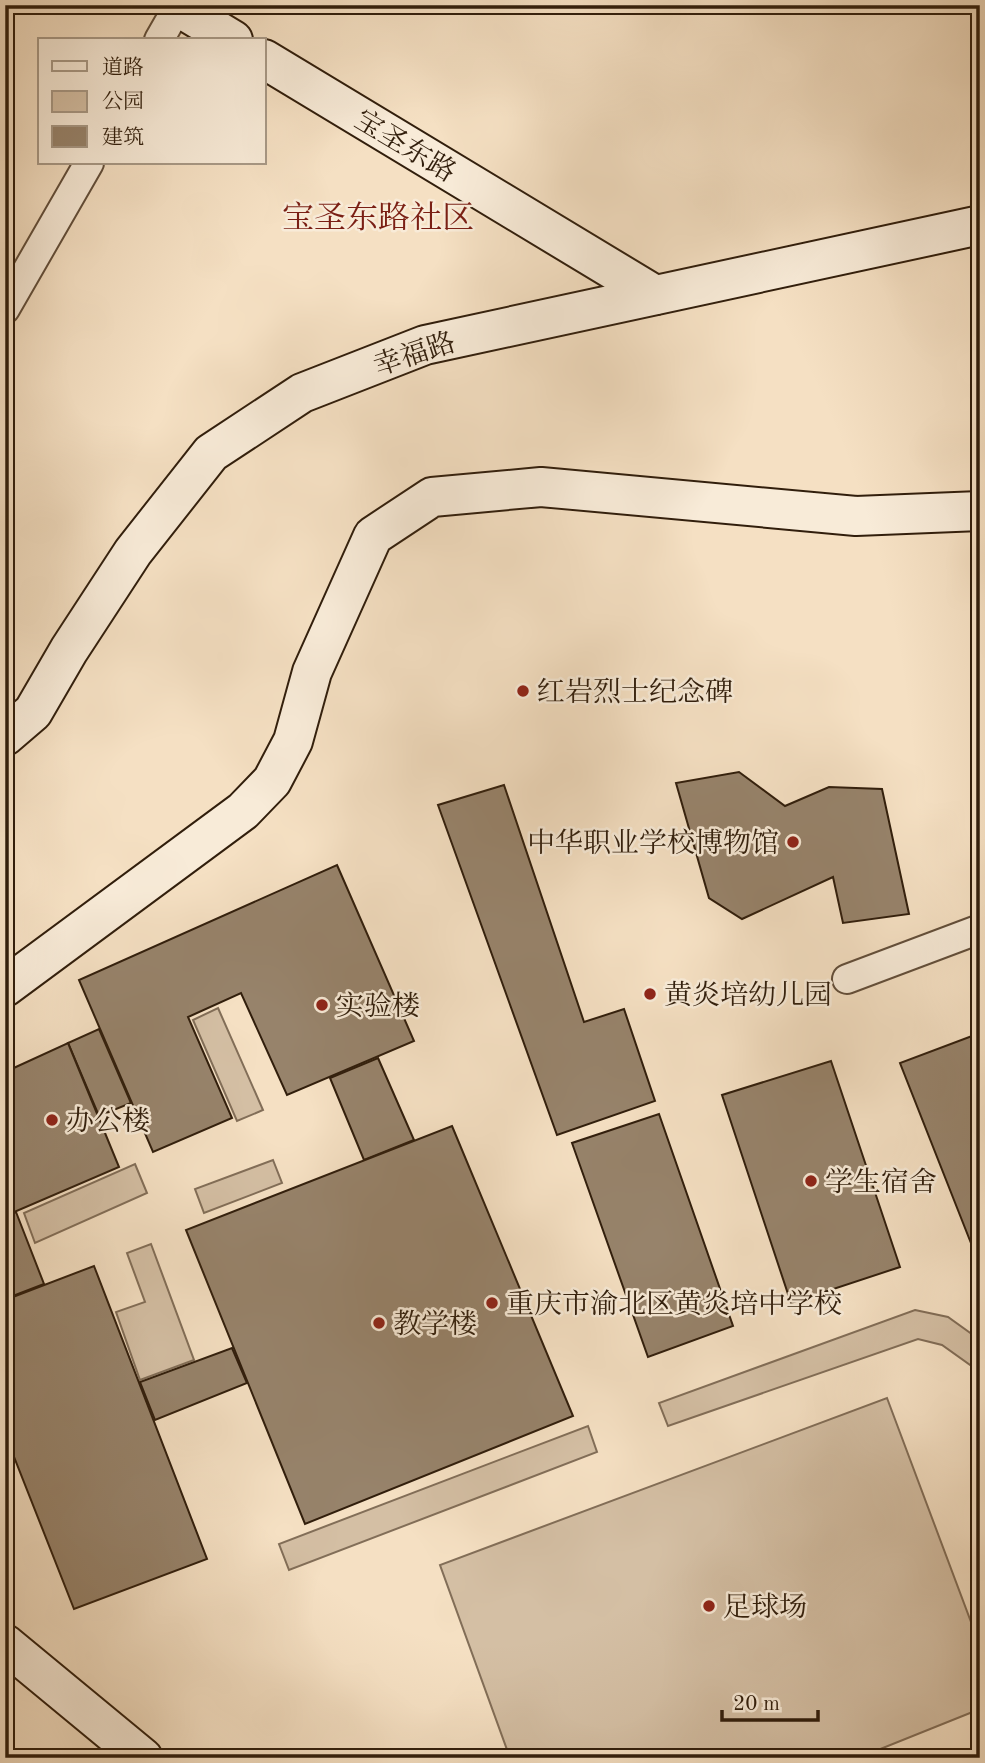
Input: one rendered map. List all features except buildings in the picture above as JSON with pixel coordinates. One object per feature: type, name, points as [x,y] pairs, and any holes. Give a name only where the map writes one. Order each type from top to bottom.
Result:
[{"type":"street","points":[[160,38],[178,6],[230,38]]},
{"type":"street","name":"宝圣东路","points":[[266,60],[655,295]]},
{"type":"street","points":[[5,309],[88,164]]},
{"type":"street","name":"幸福路","points":[[5,736],[33,712],[132,552],[211,453],[302,393],[425,345],[980,225]]},
{"type":"street","points":[[5,987],[243,811],[272,781],[293,741],[312,672],[373,536],[432,497],[541,487],[856,516],[980,511]]},
{"type":"street","points":[[847,979],[980,929]]},
{"type":"street","points":[[5,1644],[143,1758]]},
{"type":"green space","points":[[218,1008],[263,1110],[237,1121],[193,1020]]},
{"type":"green space","points":[[273,1160],[282,1183],[204,1213],[195,1189]]},
{"type":"green space","points":[[135,1164],[147,1193],[35,1243],[24,1213]]},
{"type":"green space","points":[[151,1244],[194,1360],[140,1380],[116,1312],[145,1302],[127,1253]]},
{"type":"green space","points":[[915,1310],[948,1317],[980,1340],[980,1372],[942,1345],[918,1339],[668,1426],[659,1403]]},
{"type":"green space","name":"足球场","points":[[887,1398],[980,1646],[980,1709],[858,1758],[510,1758],[440,1565]]},
{"type":"green space","points":[[588,1426],[597,1452],[289,1570],[279,1544]]},
{"type":"place","name":"红岩烈士纪念碑","points":[[523,691]]},
{"type":"place","name":"中华职业学校博物馆","points":[[793,842]]},
{"type":"place","name":"黄炎培幼儿园","points":[[650,994]]},
{"type":"place","name":"实验楼","points":[[322,1005]]},
{"type":"place","name":"办公楼","points":[[52,1120]]},
{"type":"place","name":"学生宿舍","points":[[811,1181]]},
{"type":"place","name":"重庆市渝北区黄炎培中学校","points":[[492,1303]]},
{"type":"place","name":"教学楼","points":[[379,1323]]},
{"type":"place","name":"足球场","points":[[709,1606]]},
{"type":"district","name":"宝圣东路社区","points":[[378,217]]}]
